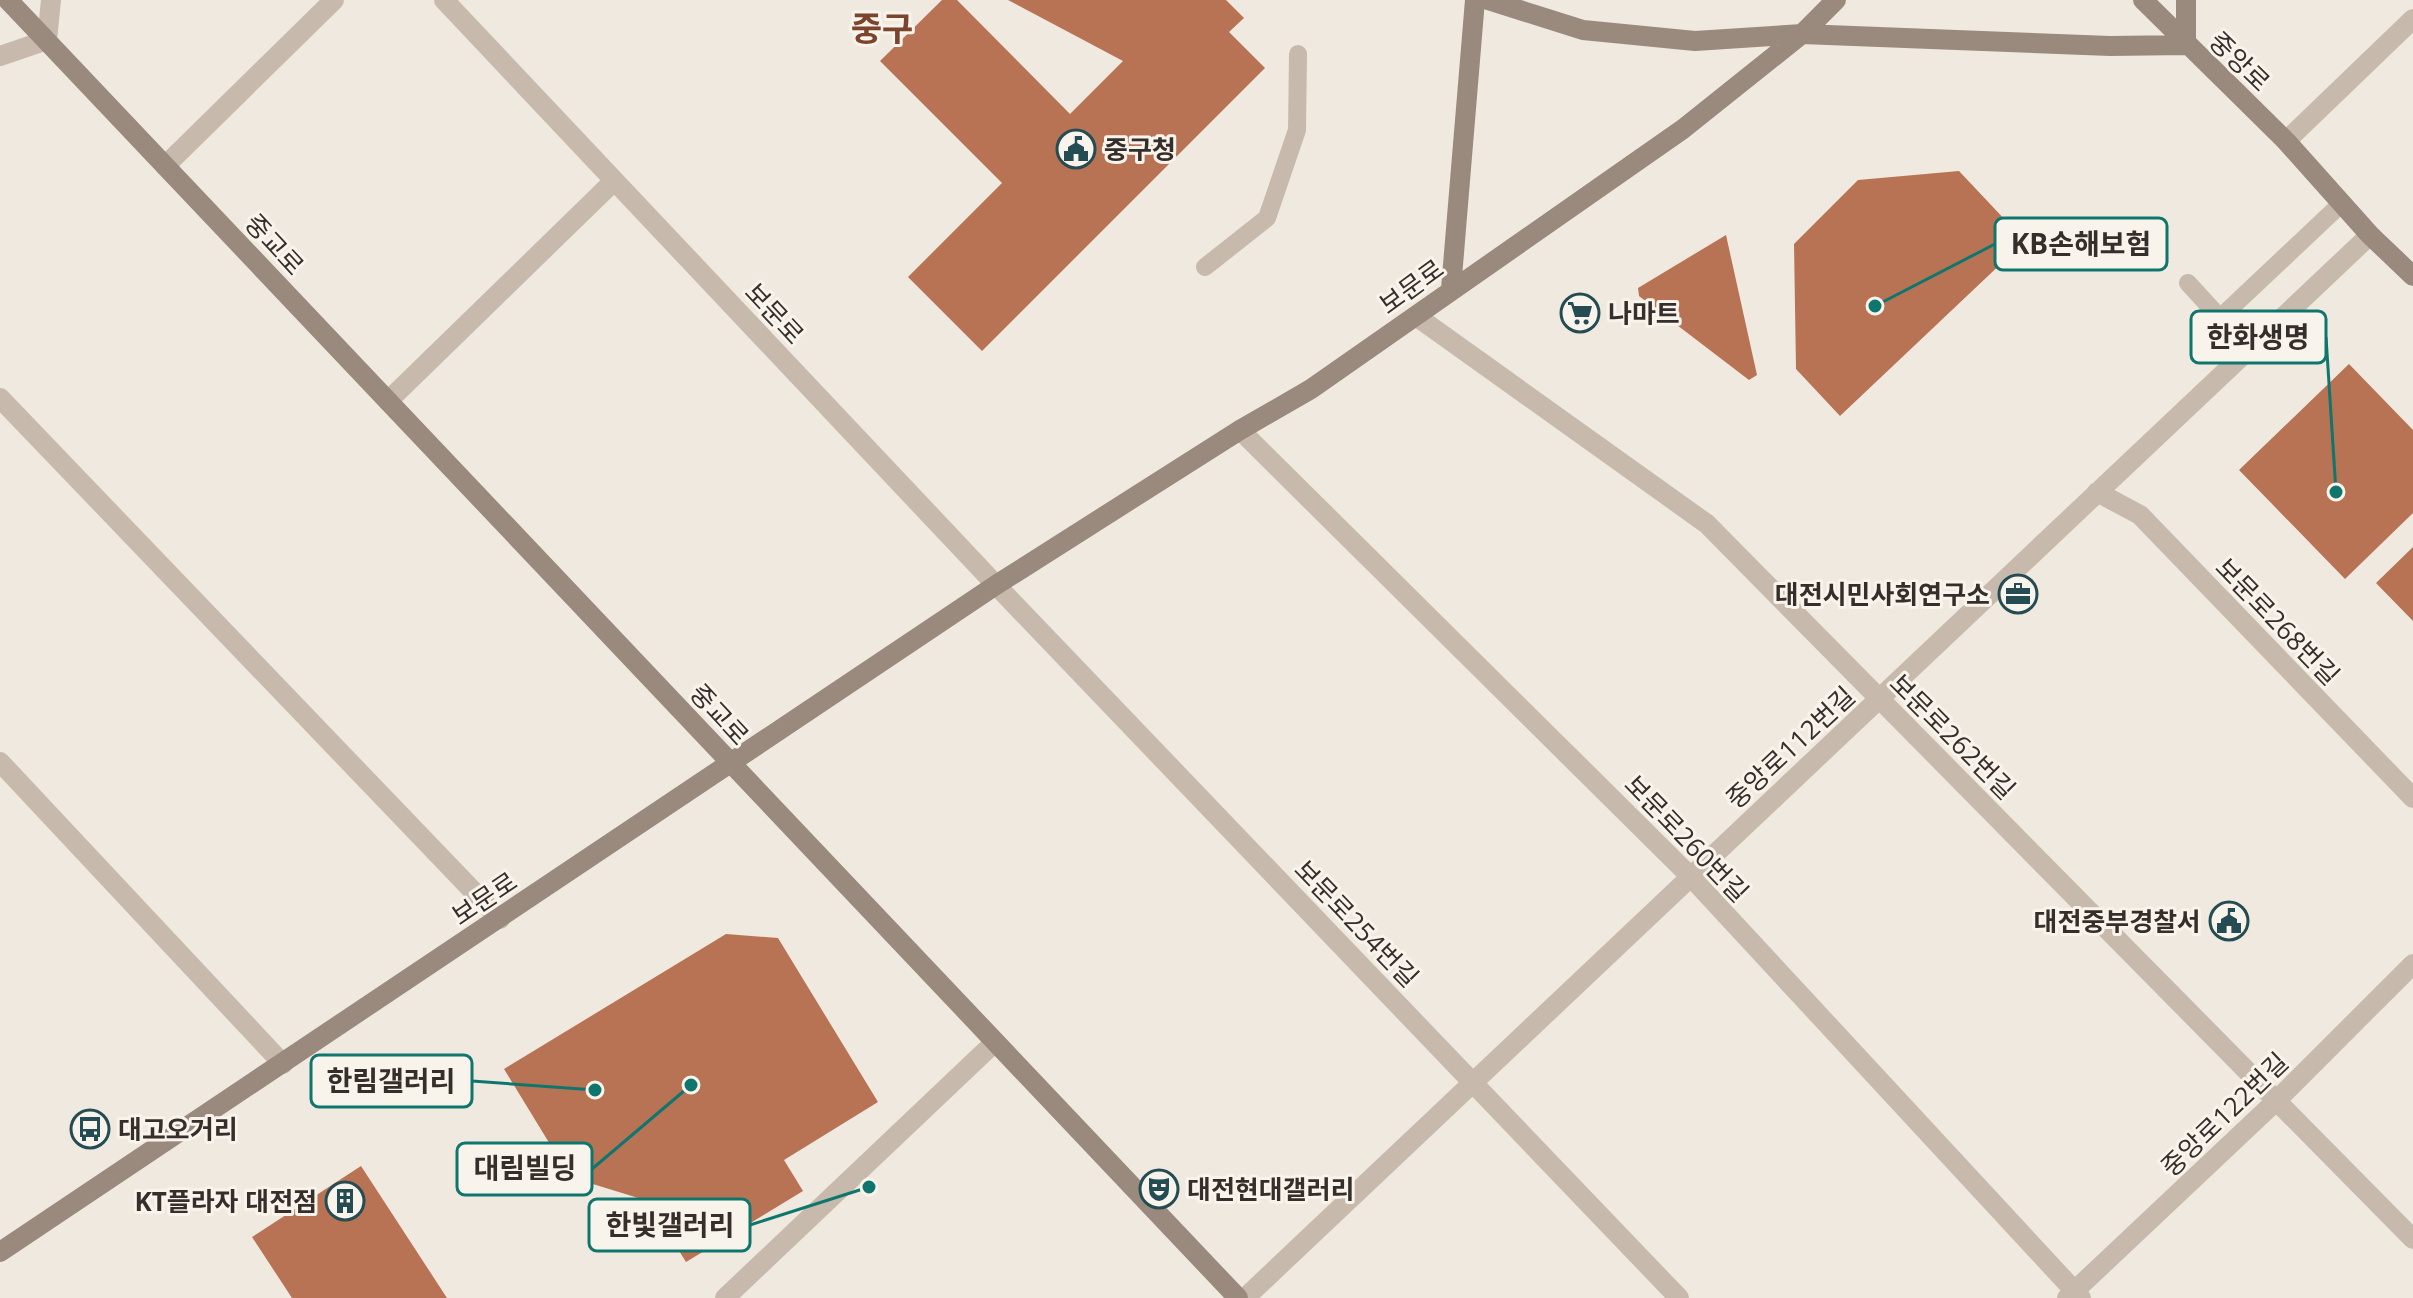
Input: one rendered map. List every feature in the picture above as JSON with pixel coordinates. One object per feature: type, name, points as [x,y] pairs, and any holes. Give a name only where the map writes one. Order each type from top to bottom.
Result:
[{"type":"main road","name":"중교로","points":[[8,0],[1238,1298]]},
{"type":"main road","points":[[1451,289],[1475,0]]},
{"type":"main road","name":"중앙로","points":[[1488,0],[1583,30],[1695,41],[1802,34],[2110,46],[2186,45],[2286,141],[2370,235],[2413,276]]},
{"type":"main road","name":"보문로","points":[[0,1252],[996,585],[1240,430],[1311,389],[1683,129],[1802,34],[1836,0]]},
{"type":"main road","points":[[2143,0],[2186,45]]},
{"type":"main road","points":[[2186,0],[2186,45]]},
{"type":"street","points":[[0,56],[47,40],[51,0]]},
{"type":"street","points":[[165,166],[334,0]]},
{"type":"street","name":"보문로","points":[[444,0],[996,585]]},
{"type":"street","points":[[2286,141],[2413,19]]},
{"type":"street","points":[[388,401],[614,181]]},
{"type":"street","name":"중앙로112번길","points":[[1245,1298],[2370,235]]},
{"type":"street","name":"보문로262번길","points":[[1416,316],[1707,524],[2413,1239]]},
{"type":"street","points":[[0,398],[500,919]]},
{"type":"street","name":"보문로260번길","points":[[1240,430],[1691,877],[2074,1296]]},
{"type":"street","name":"보문로268번길","points":[[2097,492],[2140,515],[2413,798]]},
{"type":"street","name":"보문로254번길","points":[[996,585],[1679,1298]]},
{"type":"street","points":[[0,762],[283,1064]]},
{"type":"street","name":"중앙로122번길","points":[[2074,1296],[2413,964]]},
{"type":"street","points":[[725,1298],[995,1042]]},
{"type":"lane","points":[[1205,267],[1267,218],[1297,130],[1298,54]]},
{"type":"lane","points":[[2188,283],[2220,318],[2342,203]]},
{"type":"building","name":"중구청","points":[[942,0],[957,0],[1070,114],[1123,61],[1008,0],[1226,0],[1244,18],[1229,32],[1265,68],[982,351],[908,277],[1002,183],[880,61]]},
{"type":"building","points":[[1959,171],[2025,241],[1840,416],[1796,369],[1794,244],[1858,180]]},
{"type":"building","points":[[1726,235],[1757,375],[1749,380],[1639,296],[1638,288]]},
{"type":"building","points":[[2349,364],[2413,430],[2413,513],[2345,579],[2239,470]]},
{"type":"building","points":[[2413,547],[2413,621],[2376,583]]},
{"type":"building","points":[[726,934],[778,938],[878,1102],[784,1160],[803,1191],[686,1262],[648,1201],[570,1177],[504,1069]]},
{"type":"building","name":"KT플라자 대전점","points":[[361,1166],[447,1298],[292,1298],[252,1237]]},
{"type":"place","name":"중구청","points":[[1076,149]]},
{"type":"place","name":"KB손해보험","points":[[1875,306]]},
{"type":"place","name":"나마트","points":[[1580,313]]},
{"type":"place","name":"한화생명","points":[[2336,492]]},
{"type":"place","name":"대전시민사회연구소","points":[[2018,594]]},
{"type":"place","name":"대전중부경찰서","points":[[2229,921]]},
{"type":"place","name":"대림빌딩","points":[[691,1085]]},
{"type":"place","name":"한림갤러리","points":[[595,1090]]},
{"type":"place","name":"대고오거리","points":[[90,1129]]},
{"type":"place","name":"한빛갤러리","points":[[869,1187]]},
{"type":"place","name":"대전현대갤러리","points":[[1159,1189]]},
{"type":"place","name":"KT플라자 대전점","points":[[345,1201]]},
{"type":"district","name":"중구","points":[[882,28]]}]
